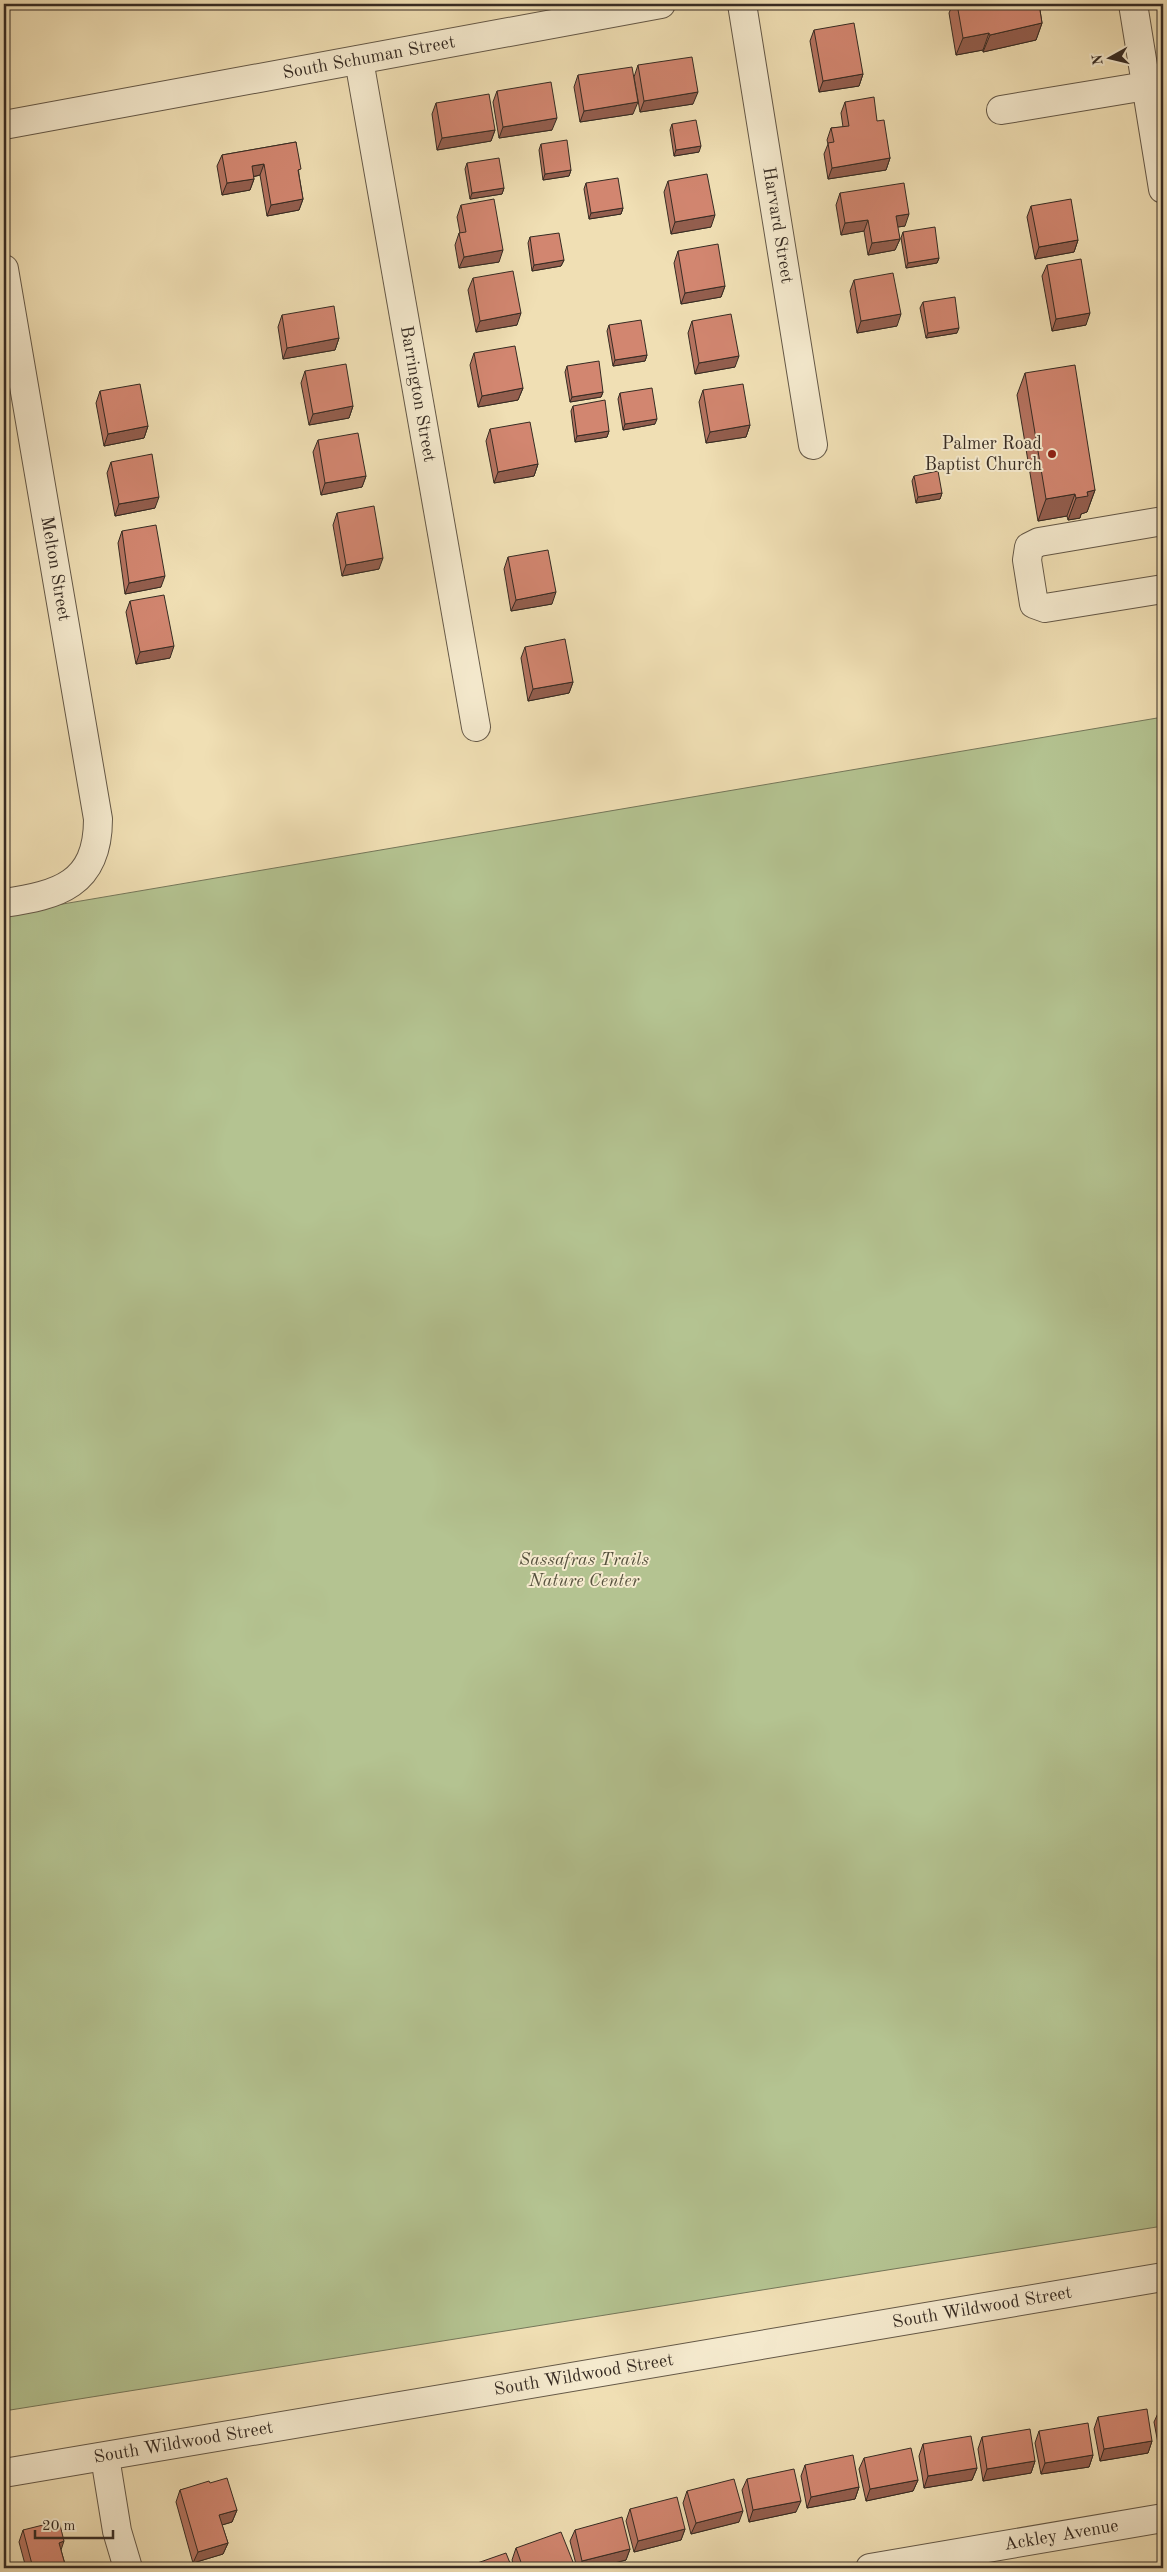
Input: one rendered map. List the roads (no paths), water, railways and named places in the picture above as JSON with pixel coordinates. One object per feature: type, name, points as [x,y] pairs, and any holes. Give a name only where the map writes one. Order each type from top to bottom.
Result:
[{"type":"street","name":"South Schuman Street","points":[[4,125],[661,4]]},
{"type":"street","name":"Harvard Street","points":[[742,4],[813,445]]},
{"type":"street","points":[[1132,4],[1163,189]]},
{"type":"street","name":"Barrington Street","points":[[360,60],[476,727]]},
{"type":"street","points":[[1001,110],[1146,86]]},
{"type":"street","name":"Melton Street","points":[[4,268],[98,820],[95,850],[87,866],[75,880],[63,889],[44,897],[4,903]]},
{"type":"street","points":[[1163,521],[1039,542],[1030,547],[1027,560],[1034,604],[1045,608],[1163,589]]},
{"type":"street","name":"South Wildwood Street","points":[[4,2473],[1163,2277]]},
{"type":"street","points":[[105,2457],[117,2531],[128,2568]]},
{"type":"street","name":"Ackley Avenue","points":[[870,2568],[1163,2518]]},
{"type":"place","name":"Palmer Road Baptist Church","points":[[1052,454]]},
{"type":"park label","name":"Sassafras Trails Nature Center","points":[[584,1570]]}]
